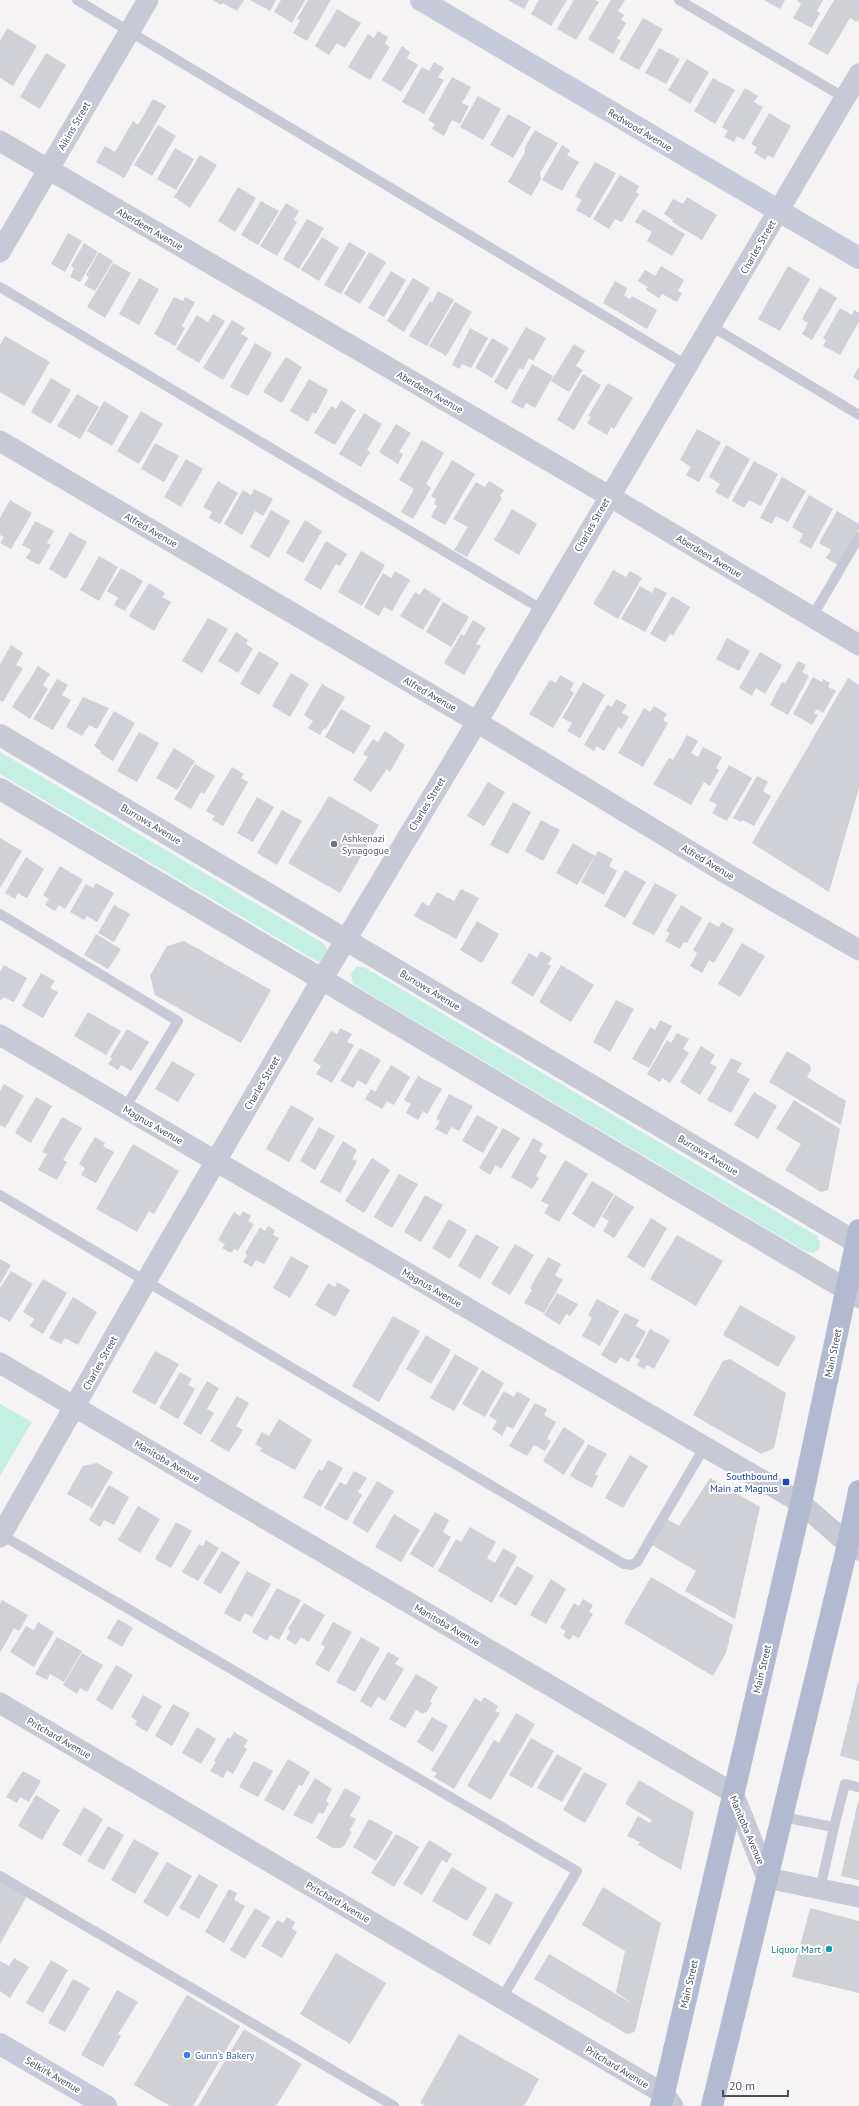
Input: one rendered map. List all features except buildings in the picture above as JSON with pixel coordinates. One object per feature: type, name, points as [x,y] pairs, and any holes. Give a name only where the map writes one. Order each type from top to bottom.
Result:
[{"type":"main road","name":"Redwood Avenue","points":[[421,0],[778,212],[859,258]]},
{"type":"main road","name":"Main Street","points":[[666,2102],[733,1793],[801,1503],[853,1293],[858,1239]]},
{"type":"main road","points":[[712,2106],[782,1817],[854,1547],[859,1491]]},
{"type":"main road","name":"Selkirk Avenue","points":[[0,2044],[106,2106]]},
{"type":"street","name":"Aikins Street","points":[[0,252],[148,0]]},
{"type":"street","name":"Charles Street","points":[[0,1535],[321,981],[477,722],[859,74]]},
{"type":"street","name":"Aberdeen Avenue","points":[[0,141],[609,496],[859,645]]},
{"type":"street","name":"Alfred Avenue","points":[[0,441],[477,722],[722,871],[859,950]]},
{"type":"street","name":"Burrows Avenue","points":[[0,735],[346,940],[858,1239]]},
{"type":"street","points":[[0,789],[321,981],[853,1293]]},
{"type":"street","name":"Magnus Avenue","points":[[0,1035],[704,1448],[801,1503],[854,1547]]},
{"type":"street","name":"Manitoba Avenue","points":[[0,1363],[733,1793],[767,1878]]},
{"type":"street","name":"Pritchard Avenue","points":[[0,1703],[502,1998],[666,2102]]},
{"type":"street","points":[[767,1878],[859,1897]]},
{"type":"lane","points":[[77,0],[688,366]]},
{"type":"lane","points":[[679,0],[845,98]]},
{"type":"lane","points":[[0,287],[543,610]]},
{"type":"lane","points":[[711,326],[859,415]]},
{"type":"lane","points":[[812,617],[859,537]]},
{"type":"lane","points":[[0,914],[178,1021],[125,1108]]},
{"type":"lane","points":[[0,1195],[624,1564],[637,1562],[704,1448]]},
{"type":"lane","points":[[0,1535],[577,1871],[502,1998]]},
{"type":"lane","points":[[820,1889],[845,1784],[859,1787]]},
{"type":"lane","points":[[782,1817],[834,1827]]},
{"type":"lane","points":[[0,1876],[394,2106]]},
{"type":"green space","points":[[0,752],[323,943],[329,952],[324,961],[319,962],[313,959],[0,774]]},
{"type":"green space","points":[[356,967],[364,967],[817,1236],[820,1242],[819,1249],[813,1253],[805,1251],[353,984],[351,974]]},
{"type":"green space","points":[[0,1404],[32,1422],[0,1476]]},
{"type":"place","name":"Ashkenazi Synagogue","points":[[334,844]]},
{"type":"place","name":"Southbound Main at Magnus","points":[[786,1482]]},
{"type":"place","name":"Liquor Mart","points":[[829,1949]]},
{"type":"place","name":"Gunn's Bakery","points":[[187,2055]]}]
